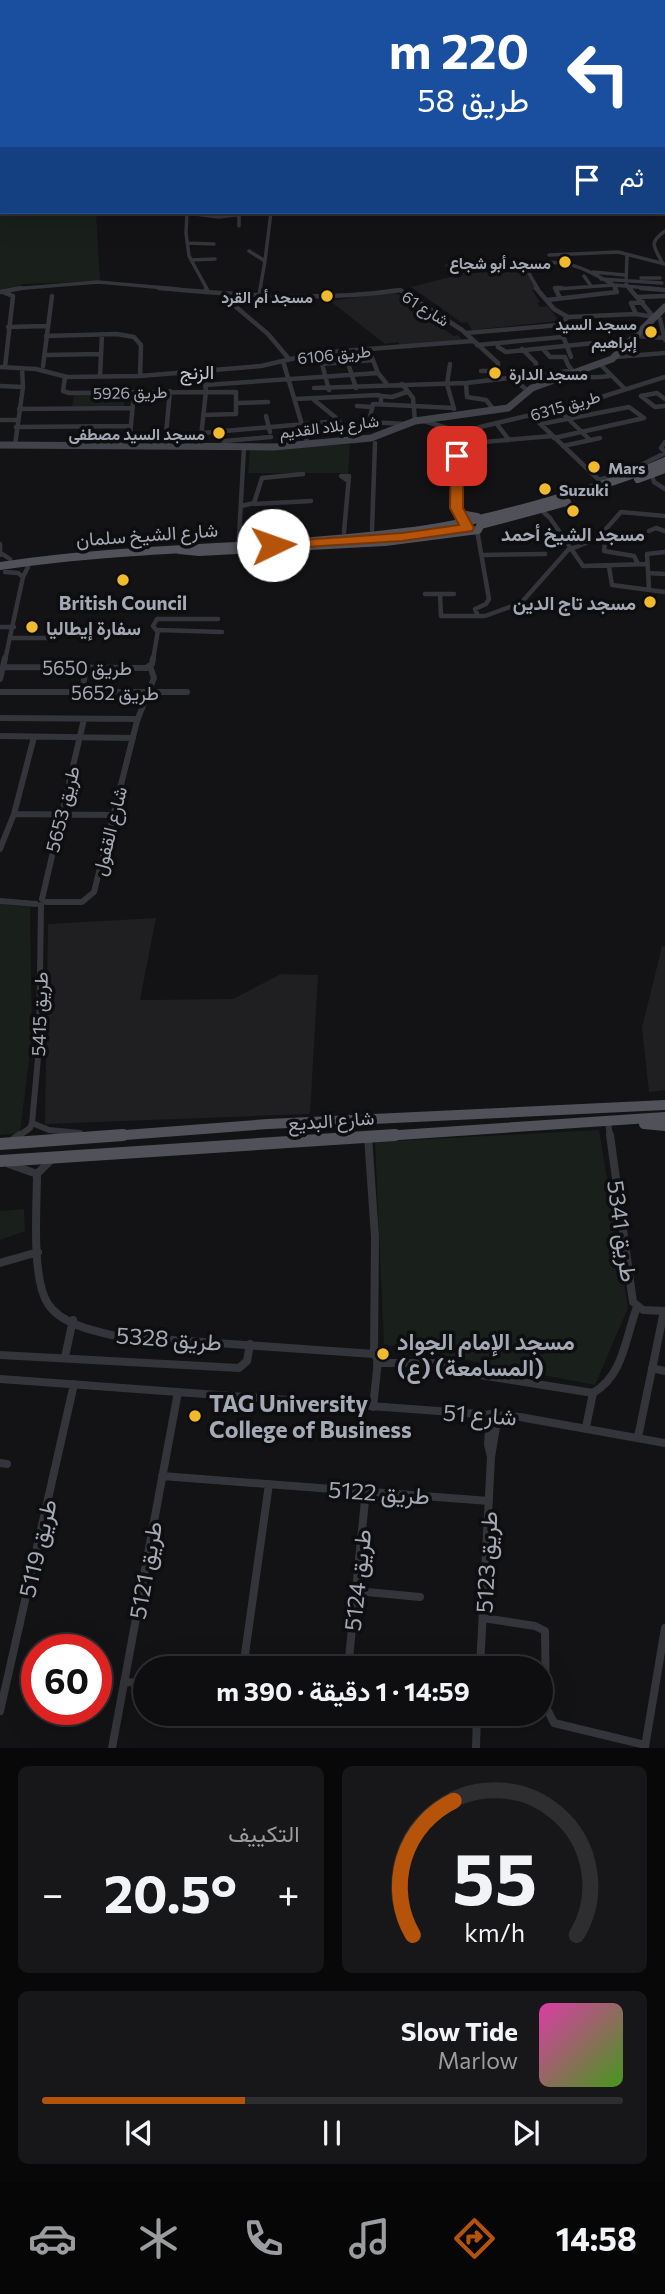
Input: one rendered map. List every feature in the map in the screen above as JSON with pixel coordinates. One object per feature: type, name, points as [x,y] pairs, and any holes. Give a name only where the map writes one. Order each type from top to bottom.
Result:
[{"type":"main road","name":"شارع الشيخ سلمان","points":[[480,525],[542,512],[599,483],[639,474],[665,461]]},
{"type":"main road","name":"شارع الشيخ سلمان","points":[[2,570],[151,544],[366,536],[461,521],[480,525],[542,512],[652,475],[665,468]]},
{"type":"main road","points":[[461,521],[480,525]]},
{"type":"main road","name":"شارع الشيخ سلمان","points":[[2,570],[121,554],[384,540],[461,521]]},
{"type":"main road","points":[[384,540],[480,525]]},
{"type":"main road","points":[[0,561],[239,537],[372,530],[404,531]]},
{"type":"main road","name":"شارع البديع","points":[[1,1144],[268,1124],[665,1105]]},
{"type":"main road","name":"شارع البديع","points":[[0,1162],[665,1117]]},
{"type":"main road","points":[[613,1122],[665,1126]]},
{"type":"street","points":[[187,214],[187,243],[191,260],[194,270],[206,280],[207,292]]},
{"type":"street","points":[[210,214],[219,217],[239,214],[239,226]]},
{"type":"street","points":[[259,297],[271,214]]},
{"type":"street","points":[[664,264],[653,239],[665,231]]},
{"type":"street","points":[[187,243],[214,244]]},
{"type":"street","points":[[249,251],[265,261]]},
{"type":"street","points":[[554,260],[549,255],[612,251],[664,264]]},
{"type":"street","points":[[627,255],[626,280],[659,321],[665,339],[636,336]]},
{"type":"street","points":[[191,260],[215,259]]},
{"type":"street","points":[[659,321],[636,314],[563,316],[538,289],[524,265],[554,260],[665,290]]},
{"type":"street","points":[[664,264],[658,274],[665,290]]},
{"type":"street","points":[[547,300],[617,292],[614,285],[598,278],[593,272]]},
{"type":"street","points":[[584,276],[595,294]]},
{"type":"street","points":[[598,278],[661,281]]},
{"type":"street","points":[[560,299],[555,288],[614,285],[626,280]]},
{"type":"street","name":"شارع 61","points":[[0,293],[24,287],[98,282],[259,297],[323,298],[400,290],[430,307],[466,333],[498,363],[502,379]]},
{"type":"street","points":[[573,286],[581,296]]},
{"type":"street","points":[[0,293],[13,295],[3,367]]},
{"type":"street","points":[[220,295],[265,332],[286,360],[308,445]]},
{"type":"street","points":[[43,366],[52,296]]},
{"type":"street","points":[[638,297],[665,296]]},
{"type":"street","points":[[636,314],[631,303],[643,302]]},
{"type":"street","name":"شارع بلاد القديم","points":[[0,445],[245,448],[355,441],[387,434],[417,420],[455,411],[495,411],[507,408],[516,403],[527,390],[600,365],[616,356],[646,327],[659,321],[665,307]]},
{"type":"street","points":[[466,333],[559,325],[568,317]]},
{"type":"street","points":[[0,318],[10,318]]},
{"type":"street","points":[[646,327],[659,321]]},
{"type":"street","points":[[559,325],[571,357]]},
{"type":"street","points":[[8,327],[47,327]]},
{"type":"street","points":[[46,336],[102,334],[138,339],[141,345],[140,376]]},
{"type":"street","points":[[100,377],[102,334]]},
{"type":"street","points":[[0,336],[7,336]]},
{"type":"street","name":"طريق 6106","points":[[3,367],[65,377],[140,376],[344,351],[562,337]]},
{"type":"street","points":[[519,341],[523,351],[537,366],[536,375],[544,384]]},
{"type":"street","points":[[531,357],[604,342],[629,343]]},
{"type":"street","points":[[483,351],[499,348],[545,352],[551,358],[565,358],[571,373]]},
{"type":"street","points":[[369,350],[383,382],[388,384]]},
{"type":"street","points":[[344,351],[359,397]]},
{"type":"street","points":[[616,356],[665,353]]},
{"type":"street","points":[[45,355],[101,354]]},
{"type":"street","name":"طريق 6106","points":[[324,377],[322,363],[373,360]]},
{"type":"street","points":[[295,399],[359,397],[455,411],[447,384],[450,364]]},
{"type":"street","points":[[600,365],[625,388]]},
{"type":"street","points":[[15,445],[23,387],[22,368]]},
{"type":"street","points":[[200,446],[204,370]]},
{"type":"street","points":[[481,371],[498,371]]},
{"type":"street","points":[[205,388],[378,373]]},
{"type":"street","points":[[314,388],[466,383],[571,373],[590,379],[610,376]]},
{"type":"street","points":[[154,375],[155,392]]},
{"type":"street","points":[[65,377],[64,391],[69,393]]},
{"type":"street","points":[[324,377],[332,398]]},
{"type":"street","points":[[512,378],[527,390]]},
{"type":"street","name":"طريق 6315","points":[[466,434],[530,414],[589,401],[625,388],[664,379]]},
{"type":"street","points":[[466,383],[467,397],[486,400],[495,411]]},
{"type":"street","points":[[402,384],[413,398],[411,405],[417,420],[466,434],[457,456],[461,521]]},
{"type":"street","points":[[0,386],[23,387]]},
{"type":"street","points":[[203,415],[236,414],[238,403],[235,391],[205,388]]},
{"type":"street","name":"طريق 5926","points":[[67,408],[69,393],[155,392],[205,388]]},
{"type":"street","points":[[165,446],[170,391]]},
{"type":"street","points":[[129,446],[134,392]]},
{"type":"street","points":[[406,424],[369,420],[372,407],[380,400],[407,393]]},
{"type":"street","points":[[665,400],[657,393],[641,396],[654,407],[665,406]]},
{"type":"street","points":[[313,399],[339,421],[355,441]]},
{"type":"street","points":[[589,401],[601,413]]},
{"type":"street","points":[[238,403],[268,402]]},
{"type":"street","points":[[357,406],[372,407]]},
{"type":"street","points":[[556,407],[590,440]]},
{"type":"street","points":[[460,444],[553,437],[644,419],[635,409],[629,407],[541,424]]},
{"type":"street","points":[[19,408],[132,408]]},
{"type":"street","points":[[507,408],[523,417]]},
{"type":"street","points":[[530,414],[599,483],[665,453],[661,447],[665,442]]},
{"type":"street","points":[[266,416],[274,447]]},
{"type":"street","points":[[0,420],[18,420]]},
{"type":"street","points":[[202,433],[339,421]]},
{"type":"street","points":[[496,424],[509,440]]},
{"type":"street","points":[[16,427],[130,426]]},
{"type":"street","points":[[222,446],[223,441],[271,437]]},
{"type":"street","points":[[563,446],[600,438]]},
{"type":"street","points":[[372,530],[375,443]]},
{"type":"street","points":[[239,537],[245,448]]},
{"type":"street","points":[[254,512],[252,505],[262,478],[303,474]]},
{"type":"street","points":[[652,475],[655,483],[665,489]]},
{"type":"street","points":[[344,532],[348,481]]},
{"type":"street","points":[[241,506],[311,501]]},
{"type":"street","points":[[542,512],[572,548],[583,566],[647,564]]},
{"type":"street","points":[[440,594],[442,616],[495,614],[521,603],[572,548],[597,540],[621,512],[665,516]]},
{"type":"street","points":[[478,616],[475,609],[489,601],[480,525]]},
{"type":"street","points":[[649,531],[654,528],[665,531]]},
{"type":"street","points":[[597,540],[608,544],[604,551],[634,556],[638,564]]},
{"type":"street","points":[[0,544],[0,554],[10,559]]},
{"type":"street","points":[[649,589],[649,552],[665,552]]},
{"type":"street","points":[[482,555],[545,554]]},
{"type":"street","points":[[0,679],[23,577],[28,567]]},
{"type":"street","points":[[608,567],[612,584],[665,592]]},
{"type":"street","points":[[2,570],[18,573],[23,577]]},
{"type":"street","points":[[648,573],[665,574]]},
{"type":"street","points":[[425,594],[454,594]]},
{"type":"street","points":[[218,619],[154,620],[155,628],[222,632]]},
{"type":"street","points":[[0,627],[13,627]]},
{"type":"street","name":"طريق 5650","points":[[4,667],[150,666],[155,628]]},
{"type":"street","points":[[11,638],[51,638]]},
{"type":"street","points":[[150,666],[154,673],[150,691]]},
{"type":"street","points":[[82,692],[86,667]]},
{"type":"street","name":"شارع القفول","points":[[0,901],[82,902],[92,895],[138,719],[150,691]]},
{"type":"street","name":"طريق 5652","points":[[0,692],[187,692]]},
{"type":"street","points":[[0,718],[138,719]]},
{"type":"street","name":"طريق 5653","points":[[41,903],[84,719]]},
{"type":"street","points":[[0,736],[133,738]]},
{"type":"street","points":[[0,849],[14,814],[34,737]]},
{"type":"street","points":[[14,814],[112,815]]},
{"type":"street","name":"طريق 5415","points":[[32,1123],[39,1047],[41,903]]},
{"type":"street","name":"طريق 5341","points":[[613,1122],[633,1300],[637,1307],[665,1311],[638,1437]]},
{"type":"street","points":[[1,1144],[26,1131],[32,1123],[49,1130],[92,1136]]},
{"type":"street","points":[[368,1135],[375,1237],[376,1358],[373,1407]]},
{"type":"street","points":[[0,1162],[37,1174],[53,1157]]},
{"type":"street","name":"طريق 5328","points":[[37,1174],[38,1252],[44,1297],[53,1310],[91,1329],[121,1336],[435,1363],[480,1375],[593,1393]]},
{"type":"street","points":[[0,1262],[38,1252]]},
{"type":"street","points":[[586,1427],[593,1393],[601,1390],[616,1372],[637,1307]]},
{"type":"street","points":[[65,1357],[73,1321]]},
{"type":"street","points":[[0,1355],[239,1368],[247,1362],[250,1345]]},
{"type":"street","points":[[652,1368],[665,1371]]},
{"type":"street","name":"شارع 51","points":[[0,1379],[494,1415],[586,1427],[665,1443]]},
{"type":"street","name":"طريق 5119","points":[[0,1711],[4,1672],[74,1384]]},
{"type":"street","name":"طريق 5121","points":[[112,1748],[177,1392]]},
{"type":"street","name":"طريق 5123","points":[[481,1656],[494,1415]]},
{"type":"street","name":"طريق 5122","points":[[162,1476],[489,1501]]},
{"type":"street","points":[[245,1656],[269,1484]]},
{"type":"street","name":"طريق 5124","points":[[349,1656],[366,1491]]},
{"type":"street","points":[[356,1591],[421,1597]]},
{"type":"street","points":[[483,1618],[535,1626],[545,1631],[546,1707],[554,1723],[645,1746],[665,1628]]},
{"type":"street","points":[[124,1682],[133,1683]]},
{"type":"street","points":[[476,1748],[477,1726]]},
{"type":"shaded area","points":[[0,214],[96,214],[100,281],[24,284],[0,290]]},
{"type":"shaded area","points":[[444,265],[463,265],[476,273],[522,267],[537,289],[532,290],[540,302],[537,303],[540,307],[548,306],[559,321],[472,330],[467,322],[462,323],[411,287],[454,276]]},
{"type":"shaded area","points":[[394,292],[417,304],[425,310],[420,312],[462,340],[398,347],[399,342],[385,344],[330,301]]},
{"type":"shaded area","points":[[74,395],[125,395],[124,406],[72,406]]},
{"type":"shaded area","points":[[350,444],[348,473],[248,473],[250,450]]},
{"type":"shaded area","points":[[0,904],[30,907],[32,1035],[20,1133],[0,1135]]},
{"type":"shaded area","points":[[156,918],[140,1000],[233,999],[281,974],[318,975],[310,1114],[45,1124],[48,924]]},
{"type":"shaded area","points":[[662,946],[665,946],[665,1090],[649,1092],[642,1028]]},
{"type":"shaded area","points":[[599,1130],[628,1308],[595,1385],[384,1344],[375,1142]]},
{"type":"shaded area","points":[[24,1209],[25,1231],[0,1240],[0,1211]]},
{"type":"place","name":"مسجد أبو شجاع","points":[[565,262]]},
{"type":"place","name":"مسجد أم القرد","points":[[327,296]]},
{"type":"place","name":"مسجد السيد إبراهيم","points":[[651,332]]},
{"type":"place","name":"مسجد الدارة","points":[[495,373]]},
{"type":"place","name":"مسجد السيد مصطفى","points":[[219,433]]},
{"type":"place","name":"Mars","points":[[594,467]]},
{"type":"place","name":"Suzuki","points":[[545,489]]},
{"type":"place","name":"مسجد الشيخ أحمد","points":[[573,511]]},
{"type":"place","name":"British Council","points":[[123,580]]},
{"type":"place","name":"مسجد تاج الدين","points":[[650,602]]},
{"type":"place","name":"سفارة إيطاليا","points":[[32,627]]},
{"type":"place","name":"مسجد الإمام الجواد (ع) (المسامعة)","points":[[383,1354]]},
{"type":"place","name":"TAG University College of Business","points":[[195,1416]]},
{"type":"district","name":"الزنج","points":[[197,371]]},
{"type":"route","points":[[273,545],[402,537],[467,528],[456,508],[457,456]]}]
